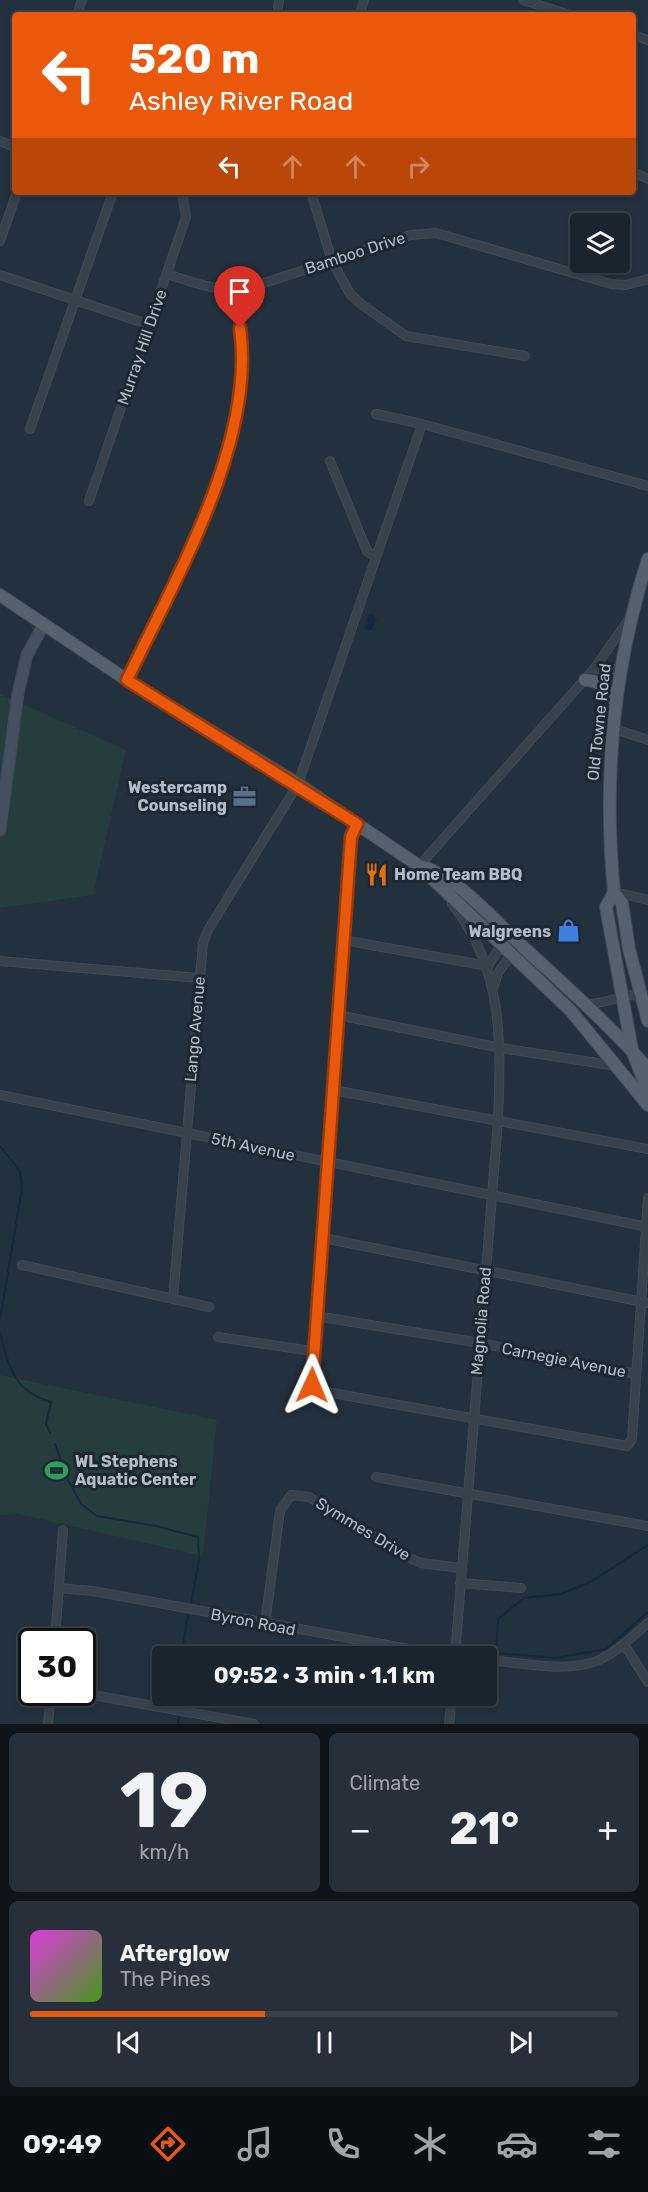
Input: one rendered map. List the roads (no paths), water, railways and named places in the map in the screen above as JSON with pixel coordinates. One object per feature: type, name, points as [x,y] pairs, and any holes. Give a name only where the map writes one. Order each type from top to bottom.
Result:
[{"type":"main road","name":"Old Towne Road","points":[[614,892],[608,825],[612,728],[630,619],[648,559]]},
{"type":"main road","points":[[0,595],[127,680],[298,784],[420,866],[502,945],[516,949],[585,1004],[648,1069]]},
{"type":"main road","points":[[0,830],[18,693],[27,655],[44,624]]},
{"type":"main road","points":[[585,680],[595,680],[603,685],[616,702]]},
{"type":"main road","points":[[420,866],[436,871],[509,934],[516,949],[571,1011],[648,1105]]},
{"type":"main road","points":[[648,1021],[644,995],[629,949],[622,903],[614,892],[606,907],[632,1050],[648,1092]]},
{"type":"street","points":[[523,0],[561,12]]},
{"type":"street","points":[[0,242],[16,195]]},
{"type":"street","points":[[30,429],[112,195]]},
{"type":"street","name":"Murray Hill Drive","points":[[89,501],[186,217],[182,195]]},
{"type":"street","points":[[312,195],[332,261],[356,299],[406,336],[525,356]]},
{"type":"street","name":"Bamboo Drive","points":[[167,274],[206,287],[234,291],[411,235],[436,233],[611,284],[626,285],[648,279]]},
{"type":"street","points":[[0,274],[150,325]]},
{"type":"street","points":[[127,680],[204,516],[238,415],[242,385],[242,347],[234,291]]},
{"type":"street","points":[[376,414],[422,424],[648,486]]},
{"type":"street","name":"Lango Avenue","points":[[173,1299],[199,978],[208,930],[298,784],[422,424]]},
{"type":"street","points":[[330,461],[367,551],[375,557]]},
{"type":"street","points":[[420,866],[585,680],[630,619]]},
{"type":"street","points":[[594,669],[620,669]]},
{"type":"street","points":[[612,728],[648,740]]},
{"type":"street","points":[[357,824],[351,837],[323,1238],[312,1351],[312,1385],[321,1391],[627,1446],[632,1440],[635,1374],[644,1302],[648,1198]]},
{"type":"street","name":"Magnolia Road","points":[[420,866],[460,914],[488,966],[494,986],[501,1048],[498,1121],[472,1417],[456,1646]]},
{"type":"street","points":[[614,892],[648,900]]},
{"type":"street","points":[[343,940],[488,966],[509,934]]},
{"type":"street","points":[[494,986],[498,973],[516,949]]},
{"type":"street","points":[[0,961],[199,978]]},
{"type":"street","points":[[585,1004],[600,1004],[622,996],[644,995]]},
{"type":"street","points":[[338,1015],[501,1048],[617,1066]]},
{"type":"street","points":[[333,1090],[648,1149]]},
{"type":"street","name":"5th Avenue","points":[[0,1095],[491,1197],[647,1226]]},
{"type":"street","points":[[323,1238],[644,1302]]},
{"type":"street","points":[[22,1265],[208,1307]]},
{"type":"street","name":"Carnegie Avenue","points":[[315,1316],[480,1344],[635,1374]]},
{"type":"street","points":[[218,1337],[312,1351]]},
{"type":"street","points":[[376,1477],[648,1526]]},
{"type":"street","name":"Symmes Drive","points":[[265,1624],[280,1511],[291,1496],[309,1497],[403,1555],[421,1563],[461,1568]]},
{"type":"street","points":[[56,1628],[63,1530]]},
{"type":"street","points":[[460,1583],[521,1588]]},
{"type":"street","name":"Byron Road","points":[[59,1588],[93,1590],[390,1646]]},
{"type":"street","points":[[497,1661],[570,1666],[600,1659],[624,1644],[648,1623]]},
{"type":"street","points":[[624,1644],[648,1682]]},
{"type":"street","points":[[96,1696],[254,1724]]},
{"type":"street","points":[[48,1724],[50,1706]]},
{"type":"street","points":[[449,1724],[451,1706]]},
{"type":"water","points":[[372,613],[377,619],[371,630],[367,631],[365,628],[368,615]]},
{"type":"waterway","points":[[0,1146],[20,1171],[22,1188],[0,1320]]},
{"type":"waterway","points":[[0,1334],[15,1377],[28,1392],[51,1402],[46,1424],[50,1433]]},
{"type":"waterway","points":[[55,1444],[67,1478],[81,1504],[97,1516],[156,1526],[198,1537],[199,1560],[191,1604]]},
{"type":"waterway","points":[[648,1545],[592,1581],[561,1594],[524,1598],[498,1619],[496,1653],[556,1658],[606,1649],[648,1612]]},
{"type":"waterway","points":[[183,1646],[188,1615]]},
{"type":"waterway","points":[[178,1724],[179,1715]]},
{"type":"place","name":"Westercamp Counseling","points":[[245,796]]},
{"type":"place","name":"Home Team BBQ","points":[[376,874]]},
{"type":"place","name":"Walgreens","points":[[569,931]]},
{"type":"place","name":"WL Stephens Aquatic Center","points":[[57,1470]]}]
